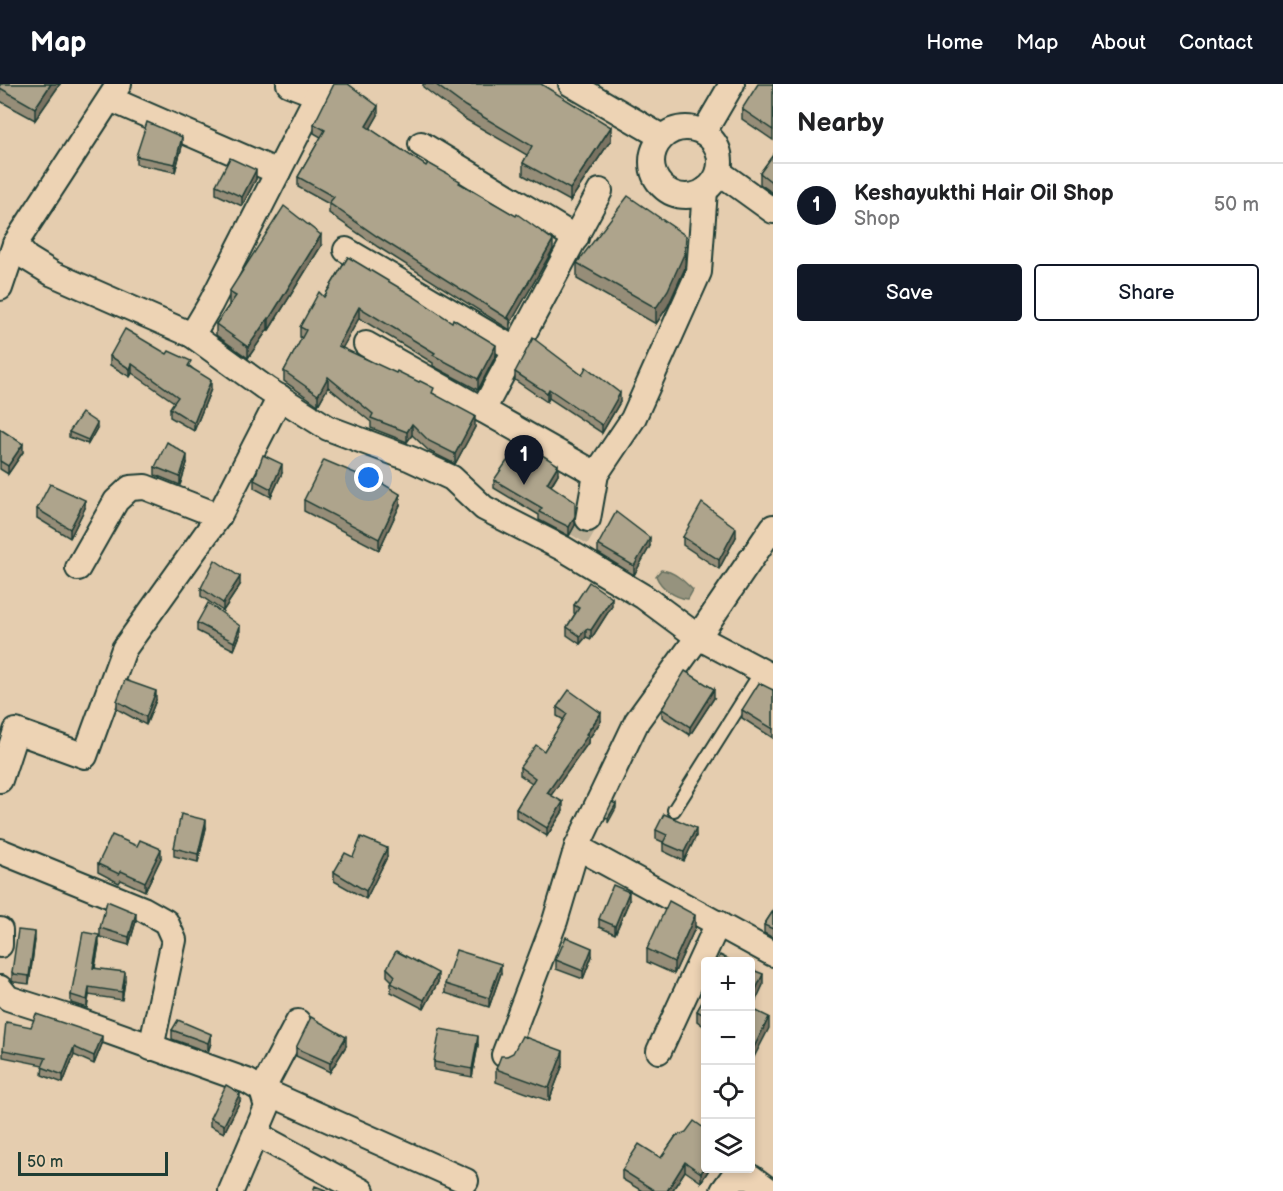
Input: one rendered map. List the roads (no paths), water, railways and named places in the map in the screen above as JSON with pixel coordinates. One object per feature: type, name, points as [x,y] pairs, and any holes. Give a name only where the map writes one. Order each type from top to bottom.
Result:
[{"type":"street","points":[[192,335],[212,303],[320,90],[289,84]]},
{"type":"street","points":[[571,84],[662,137]]},
{"type":"street","points":[[704,132],[732,84]]},
{"type":"street","points":[[0,288],[8,241],[114,91],[278,172]]},
{"type":"street","points":[[576,535],[596,474],[633,419],[699,272],[712,181],[721,161],[719,150],[704,132],[694,128],[682,127],[671,130],[662,137],[652,157],[652,168],[663,188],[684,196],[695,195],[712,181]]},
{"type":"street","points":[[421,144],[576,238]]},
{"type":"street","points":[[712,181],[773,211]]},
{"type":"street","points":[[483,410],[600,191]]},
{"type":"street","points":[[8,241],[27,258],[53,274],[192,335],[328,428],[411,459],[452,478],[484,508],[576,535],[644,597],[698,638],[767,675]]},
{"type":"street","points":[[346,250],[516,350]]},
{"type":"street","points":[[366,344],[596,474]]},
{"type":"street","points":[[0,780],[16,731],[85,756],[124,649],[219,516],[280,397]]},
{"type":"street","points":[[78,568],[116,501],[130,488],[145,487],[219,516]]},
{"type":"street","points":[[504,1055],[555,921],[577,847],[637,721],[698,638],[773,527]]},
{"type":"street","points":[[577,847],[772,954]]},
{"type":"street","points":[[0,850],[143,909],[166,922],[174,940],[152,1048]]},
{"type":"street","points":[[659,1051],[718,923]]},
{"type":"street","points":[[0,932],[0,945]]},
{"type":"street","points":[[0,988],[8,998],[77,1020],[247,1081],[262,1090],[466,1181]]},
{"type":"street","points":[[231,1191],[267,1107],[262,1090],[298,1022]]},
{"type":"street","points":[[256,1134],[362,1191]]},
{"type":"street","points":[[723,1191],[733,1177],[751,1178],[770,1191]]},
{"type":"lane","points":[[674,810],[767,675]]},
{"type":"tunnel","points":[[577,538],[588,519]]},
{"type":"place","name":"Keshayukthi Hair Oil Shop","points":[[524,485]]}]
